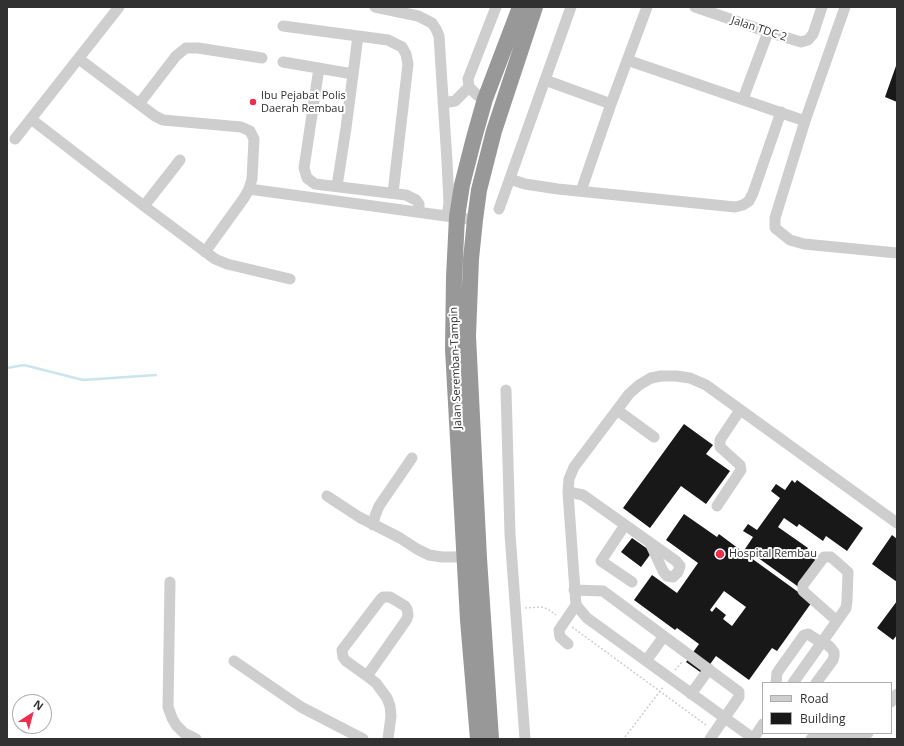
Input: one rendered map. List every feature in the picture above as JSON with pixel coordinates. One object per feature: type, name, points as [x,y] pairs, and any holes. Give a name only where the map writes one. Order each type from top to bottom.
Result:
[{"type":"highway","name":"Jalan Seremban-Tampin","points":[[478,739],[468,620],[453,349],[454,277],[452,216],[462,185],[485,99],[520,7]]},
{"type":"highway","name":"Jalan Seremban-Tampin","points":[[491,739],[479,558],[468,336],[475,220],[479,190],[494,131],[535,7]]},
{"type":"street","points":[[15,139],[119,7]]},
{"type":"street","points":[[375,7],[398,9],[418,16],[432,23],[439,36],[452,216]]},
{"type":"street","points":[[485,99],[477,95],[469,88],[468,79],[496,7]]},
{"type":"street","points":[[499,209],[571,7]]},
{"type":"street","points":[[581,191],[647,7]]},
{"type":"street","name":"Jalan TDC 2","points":[[695,7],[801,42],[808,40],[813,34],[822,7]]},
{"type":"street","points":[[845,7],[805,121],[775,218],[775,228],[790,240],[804,244],[897,253]]},
{"type":"street","points":[[283,26],[388,40],[402,47],[406,54],[408,64],[393,194]]},
{"type":"street","points":[[743,99],[768,32]]},
{"type":"street","points":[[337,186],[358,36]]},
{"type":"street","points":[[139,104],[176,56],[186,48],[198,48],[262,58]]},
{"type":"street","points":[[79,59],[163,120],[171,122],[241,127],[250,131],[254,139],[252,179],[249,189],[204,252]]},
{"type":"street","points":[[628,60],[805,121]]},
{"type":"street","points":[[283,62],[353,74]]},
{"type":"street","points":[[319,68],[304,168],[307,178],[315,184],[406,195],[416,200],[419,204],[419,212]]},
{"type":"street","points":[[546,80],[611,104]]},
{"type":"street","points":[[443,103],[455,101],[469,88]]},
{"type":"street","points":[[510,178],[525,184],[736,207],[749,201],[753,193],[781,112]]},
{"type":"street","points":[[31,120],[204,252],[227,264],[290,279]]},
{"type":"street","points":[[144,206],[180,160]]},
{"type":"street","points":[[249,189],[475,220]]},
{"type":"street","points":[[762,726],[754,739],[724,719],[587,618],[576,606],[568,492],[569,479],[574,467],[629,394],[639,384],[651,378],[661,376],[690,378],[706,385],[897,523]]},
{"type":"street","points":[[506,390],[510,534],[524,739]]},
{"type":"street","points":[[617,410],[654,437]]},
{"type":"street","points":[[716,506],[741,470],[740,465],[720,447],[720,440],[740,410]]},
{"type":"street","points":[[373,525],[379,506],[412,458]]},
{"type":"street","points":[[568,492],[583,495],[650,543]]},
{"type":"street","points":[[327,496],[359,517],[429,555],[442,557],[465,556]]},
{"type":"street","points":[[625,525],[601,561],[632,582]]},
{"type":"street","points":[[793,682],[843,613],[847,601],[848,572],[831,557],[824,557],[803,585],[803,591],[837,621]]},
{"type":"street","points":[[170,582],[168,707],[176,725],[184,733],[196,739]]},
{"type":"street","points":[[574,590],[603,591],[739,692],[739,697],[712,735]]},
{"type":"street","points":[[367,676],[407,619],[408,615],[405,606],[390,597],[383,597],[380,600],[342,650],[342,657],[376,683],[387,698],[391,716],[388,739]]},
{"type":"street","points":[[568,644],[560,637],[559,630],[576,606]]},
{"type":"street","points":[[776,682],[776,677],[779,670],[804,635],[808,634],[823,642],[834,652],[833,660],[817,682]]},
{"type":"street","points":[[646,661],[664,636]]},
{"type":"street","points":[[234,661],[301,707],[363,739]]},
{"type":"street","points":[[691,694],[709,669]]},
{"type":"street","points":[[811,739],[820,737],[850,739],[860,738],[866,734]]},
{"type":"path","points":[[515,608],[541,607],[548,609],[659,691],[712,735]]},
{"type":"path","points":[[625,737],[688,654]]},
{"type":"building","points":[[897,63],[897,102],[885,97]]},
{"type":"building","points":[[684,424],[713,445],[706,454],[730,471],[706,504],[681,486],[650,528],[623,508]]},
{"type":"building","points":[[792,480],[795,483],[797,480],[863,528],[847,551],[826,536],[823,541],[799,524],[797,527],[784,518],[778,527],[808,548],[805,552],[818,562],[800,588],[750,552],[747,555],[812,602],[777,651],[772,648],[749,680],[716,656],[703,674],[686,662],[699,644],[677,628],[675,630],[634,600],[652,575],[677,593],[698,563],[666,540],[684,514],[717,537],[719,534],[743,552],[753,537],[743,531],[748,524],[757,530],[780,498],[771,491],[776,484],[785,490]],"holes":[[[724,591],[746,607],[732,626],[723,619],[726,615],[716,607],[712,612],[710,610]]]},
{"type":"building","points":[[892,535],[897,539],[897,582],[872,564]]},
{"type":"building","points":[[632,538],[652,552],[641,567],[621,552]]},
{"type":"building","points":[[897,601],[897,635],[893,640],[877,628]]},
{"type":"waterway","points":[[7,368],[24,365],[83,380],[156,375]]},
{"type":"place","name":"Ibu Pejabat Polis Daerah Rembau","points":[[253,102]]},
{"type":"place","name":"Hospital Rembau","points":[[720,554]]}]
